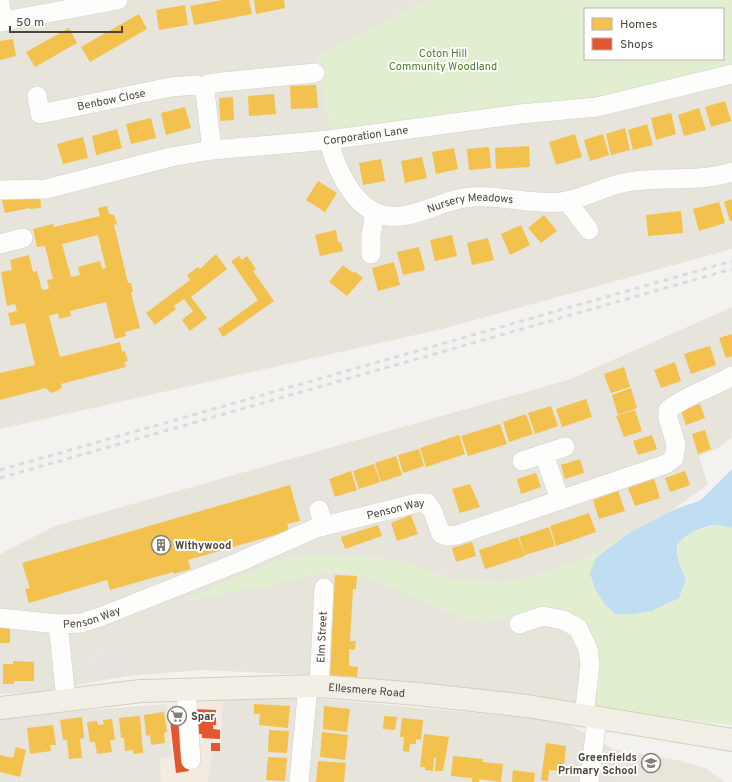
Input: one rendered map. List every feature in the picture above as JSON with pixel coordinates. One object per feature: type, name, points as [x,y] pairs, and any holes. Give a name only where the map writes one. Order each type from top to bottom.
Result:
[{"type":"main road","name":"Ellesmere Road","points":[[0,708],[141,691],[314,686],[418,694],[527,706],[732,740]]},
{"type":"street","points":[[0,3],[2,22],[118,0]]},
{"type":"street","name":"Benbow Close","points":[[37,96],[40,114],[189,84],[201,87],[208,84],[222,82],[316,73]]},
{"type":"street","name":"Corporation Lane","points":[[0,190],[46,189],[171,157],[212,150],[329,140],[520,114],[597,107],[732,74]]},
{"type":"street","points":[[201,87],[205,92],[212,150]]},
{"type":"street","points":[[329,140],[333,157],[341,175],[362,203],[375,213],[371,235],[371,254]]},
{"type":"street","name":"Nursery Meadows","points":[[375,213],[386,216],[409,214],[453,200],[472,197],[535,202],[567,201],[628,182],[696,179],[732,172]]},
{"type":"street","points":[[567,201],[589,230]]},
{"type":"street","points":[[0,244],[23,238]]},
{"type":"street","name":"Penson Way","points":[[66,700],[58,624],[81,623],[100,617],[239,562],[303,533],[322,518],[417,503],[427,503],[433,512],[441,534],[448,536],[457,535],[666,464],[674,458],[676,444],[668,418],[668,410],[676,403],[714,387],[732,376]]},
{"type":"street","points":[[522,461],[565,447]]},
{"type":"street","points":[[544,454],[560,500]]},
{"type":"street","name":"Elm Street","points":[[299,782],[314,686],[324,588]]},
{"type":"street","points":[[519,624],[543,616],[563,620],[578,628],[588,648],[590,664],[591,717],[589,782]]},
{"type":"street","points":[[0,618],[58,624]]},
{"type":"street","points":[[186,689],[191,760]]},
{"type":"shaded area","points":[[0,0],[430,0],[316,58],[331,130],[343,148],[389,137],[582,117],[732,84],[732,249],[442,329],[0,429]]},
{"type":"shaded area","points":[[732,307],[732,437],[717,449],[699,456],[708,485],[671,511],[583,559],[537,575],[501,583],[452,580],[409,563],[378,558],[311,555],[285,558],[219,585],[188,600],[272,585],[296,578],[334,572],[368,577],[446,611],[483,623],[534,609],[555,606],[572,612],[589,631],[592,709],[357,677],[201,670],[128,676],[123,651],[95,656],[99,681],[32,693],[0,694],[0,554],[55,526],[568,380]]},
{"type":"shaded area","points":[[319,451],[336,505],[302,516],[285,462]]},
{"type":"shaded area","points":[[123,651],[128,676],[99,681],[95,656]]},
{"type":"shaded area","points":[[223,696],[321,699],[532,718],[570,725],[613,749],[613,782],[207,782],[213,751],[220,751]]},
{"type":"shaded area","points":[[223,696],[220,751],[213,751],[207,782],[161,782],[160,758],[172,757],[166,704]]},
{"type":"shaded area","points":[[166,704],[172,757],[160,758],[161,782],[0,782],[0,717]]},
{"type":"shaded area","name":"Greenfields Primary School","points":[[613,749],[672,759],[706,768],[725,782],[613,782]]},
{"type":"green space","name":"Coton Hill Community Woodland","points":[[430,0],[732,0],[732,70],[599,100],[331,130],[316,58]]},
{"type":"green space","points":[[716,525],[732,528],[732,725],[592,709],[589,631],[572,613],[555,606],[534,609],[483,623],[446,611],[368,577],[334,572],[296,578],[272,585],[186,601],[219,585],[285,558],[311,555],[378,558],[409,563],[452,580],[501,583],[537,575],[583,559],[629,533],[596,558],[616,614],[640,613],[657,608],[664,603],[686,579],[678,556],[680,542],[685,536],[692,532]]},
{"type":"water","points":[[732,469],[732,528],[712,525],[692,532],[678,544],[677,553],[686,579],[679,598],[651,611],[634,614],[616,614],[606,606],[595,589],[590,573],[596,558],[629,533],[671,511],[701,500]]},
{"type":"building: Homes","points":[[222,0],[249,0],[252,14],[194,25],[190,6]]},
{"type":"building: Homes","points":[[254,0],[284,0],[285,8],[256,14]]},
{"type":"building: Homes","points":[[185,5],[188,25],[159,30],[156,10]]},
{"type":"building: Homes","points":[[139,14],[147,29],[90,62],[81,47]]},
{"type":"building: Homes","points":[[69,28],[77,43],[35,67],[26,52]]},
{"type":"building: Homes","points":[[13,39],[16,56],[0,60],[0,41]]},
{"type":"building: Homes","points":[[316,85],[318,108],[291,109],[290,86]]},
{"type":"building: Homes","points":[[274,94],[276,114],[249,116],[248,96]]},
{"type":"building: Homes","points":[[233,97],[234,120],[220,121],[219,98]]},
{"type":"building: Homes","points":[[725,101],[731,121],[711,127],[705,107]]},
{"type":"building: Homes","points":[[185,107],[191,128],[166,135],[161,113]]},
{"type":"building: Homes","points":[[699,108],[706,130],[684,136],[678,115]]},
{"type":"building: Homes","points":[[671,113],[676,134],[656,140],[651,118]]},
{"type":"building: Homes","points":[[151,118],[156,138],[131,144],[126,124]]},
{"type":"building: Homes","points":[[647,124],[653,145],[633,150],[628,130]]},
{"type":"building: Homes","points":[[625,128],[630,150],[611,155],[606,134]]},
{"type":"building: Homes","points":[[117,129],[122,148],[96,155],[92,136]]},
{"type":"building: Homes","points":[[575,134],[582,157],[556,165],[549,142]]},
{"type":"building: Homes","points":[[603,134],[609,155],[590,161],[584,140]]},
{"type":"building: Homes","points":[[83,137],[88,158],[63,164],[57,144]]},
{"type":"building: Homes","points":[[529,146],[530,167],[496,169],[495,148]]},
{"type":"building: Homes","points":[[489,147],[491,168],[469,170],[467,149]]},
{"type":"building: Homes","points":[[454,148],[458,169],[436,174],[432,152]]},
{"type":"building: Homes","points":[[422,157],[427,178],[405,183],[401,161]]},
{"type":"building: Homes","points":[[381,159],[385,181],[363,185],[359,163]]},
{"type":"building: Homes","points":[[318,181],[337,193],[325,212],[306,200]]},
{"type":"building: Homes","points":[[40,193],[41,208],[29,208],[5,213],[2,200],[0,200],[0,195]]},
{"type":"building: Homes","points":[[732,199],[732,221],[730,221],[724,202]]},
{"type":"building: Homes","points":[[719,202],[725,223],[699,231],[693,209]]},
{"type":"building: Homes","points":[[107,206],[109,214],[114,215],[117,224],[114,225],[128,283],[131,283],[133,292],[131,293],[140,328],[125,332],[126,336],[115,339],[106,302],[70,311],[71,316],[59,319],[58,313],[49,316],[60,357],[120,342],[122,352],[125,351],[128,361],[124,362],[126,367],[61,384],[62,387],[59,390],[51,393],[46,388],[0,400],[0,373],[35,365],[25,323],[11,326],[8,313],[17,311],[15,304],[7,306],[1,272],[12,270],[10,260],[29,255],[33,272],[37,271],[42,290],[49,289],[47,280],[53,279],[45,246],[37,247],[33,229],[53,224],[54,227],[100,216],[98,208]],"holes":[[[98,235],[106,268],[102,269],[100,261],[78,267],[80,275],[71,277],[62,244]]]},
{"type":"building: Homes","points":[[681,211],[683,233],[648,236],[646,215]]},
{"type":"building: Homes","points":[[544,215],[557,231],[541,243],[528,228]]},
{"type":"building: Homes","points":[[521,225],[530,245],[510,255],[501,234]]},
{"type":"building: Homes","points":[[336,230],[338,242],[341,242],[343,251],[320,256],[315,235]]},
{"type":"building: Homes","points":[[452,235],[457,256],[435,261],[430,240]]},
{"type":"building: Homes","points":[[488,238],[494,260],[472,265],[467,243]]},
{"type":"building: Homes","points":[[419,247],[425,270],[403,275],[397,252]]},
{"type":"building: Homes","points":[[216,254],[227,269],[191,297],[207,318],[190,331],[182,320],[193,311],[184,299],[174,306],[176,309],[155,325],[146,313],[190,280],[187,275],[198,267],[200,269]]},
{"type":"building: Homes","points":[[239,256],[242,260],[247,256],[256,269],[253,271],[274,301],[223,337],[218,329],[258,300],[231,261]]},
{"type":"building: Homes","points":[[394,262],[400,285],[378,291],[372,268]]},
{"type":"building: Homes","points":[[343,265],[353,273],[354,271],[363,278],[347,296],[329,282]]},
{"type":"building: Homes","points":[[732,334],[732,356],[726,358],[719,338]]},
{"type":"building: Homes","points":[[710,346],[716,365],[691,374],[684,354]]},
{"type":"building: Homes","points":[[675,362],[681,381],[661,388],[654,370]]},
{"type":"building: Homes","points":[[624,367],[630,387],[611,393],[604,374]]},
{"type":"building: Homes","points":[[631,388],[637,408],[618,415],[612,395]]},
{"type":"building: Homes","points":[[586,399],[592,417],[562,427],[556,409]]},
{"type":"building: Homes","points":[[700,404],[705,418],[686,425],[681,410]]},
{"type":"building: Homes","points":[[551,406],[558,426],[535,434],[528,413]]},
{"type":"building: Homes","points":[[635,410],[642,431],[624,437],[616,416]]},
{"type":"building: Homes","points":[[526,414],[533,434],[509,442],[503,422]]},
{"type":"building: Homes","points":[[500,424],[507,444],[468,456],[461,436]]},
{"type":"building: Homes","points":[[705,430],[711,449],[698,454],[692,434]]},
{"type":"building: Homes","points":[[459,435],[465,454],[426,467],[420,448]]},
{"type":"building: Homes","points":[[652,435],[657,449],[638,455],[633,441]]},
{"type":"building: Homes","points":[[419,449],[424,466],[403,473],[398,455]]},
{"type":"building: Homes","points":[[396,456],[402,475],[381,482],[375,463]]},
{"type":"building: Homes","points":[[580,459],[584,473],[565,479],[561,465]]},
{"type":"building: Homes","points":[[374,464],[380,482],[359,489],[353,471]]},
{"type":"building: Homes","points":[[351,471],[357,490],[335,497],[329,479]]},
{"type":"building: Homes","points":[[685,471],[690,485],[670,492],[665,478]]},
{"type":"building: Homes","points":[[536,473],[541,487],[521,494],[517,479]]},
{"type":"building: Homes","points":[[654,479],[660,498],[635,506],[628,488]]},
{"type":"building: Homes","points":[[470,484],[480,507],[460,513],[452,489]]},
{"type":"building: Homes","name":"Withywood","points":[[290,485],[300,521],[287,524],[289,531],[188,560],[191,569],[174,574],[173,572],[110,590],[107,580],[29,603],[25,589],[30,588],[22,563]]},
{"type":"building: Homes","points":[[618,491],[625,511],[599,519],[593,500]]},
{"type":"building: Homes","points":[[589,513],[596,532],[556,546],[550,526]]},
{"type":"building: Homes","points":[[411,515],[418,534],[397,541],[391,523]]},
{"type":"building: Homes","points":[[378,525],[382,536],[345,549],[341,537]]},
{"type":"building: Homes","points":[[549,527],[555,546],[525,555],[519,537]]},
{"type":"building: Homes","points":[[518,537],[525,556],[485,569],[479,550]]},
{"type":"building: Homes","points":[[472,542],[476,556],[456,562],[452,548]]},
{"type":"building: Homes","points":[[335,575],[357,576],[356,589],[353,589],[350,641],[356,641],[355,650],[349,649],[349,666],[358,667],[357,677],[330,676]]},
{"type":"building: Homes","points":[[0,628],[10,628],[10,643],[0,643]]},
{"type":"building: Homes","points":[[13,661],[34,662],[34,681],[14,681],[14,684],[3,684],[3,664],[13,664]]},
{"type":"building: Homes","points":[[254,704],[290,706],[288,728],[259,725],[260,714],[254,714]]},
{"type":"building: Homes","points":[[324,706],[350,709],[347,732],[323,729]]},
{"type":"building: Homes","points":[[164,712],[167,732],[164,733],[165,743],[151,745],[150,735],[146,736],[144,715]]},
{"type":"building: Homes","points":[[140,716],[143,753],[133,754],[133,750],[125,751],[124,738],[121,738],[119,718]]},
{"type":"building: Homes","points":[[384,716],[397,717],[395,730],[383,729]]},
{"type":"building: Homes","points":[[82,717],[84,738],[80,739],[82,758],[69,759],[67,740],[63,740],[60,720]]},
{"type":"building: Homes","points":[[402,718],[423,720],[421,740],[416,739],[416,744],[410,744],[409,752],[403,751],[404,737],[400,737]]},
{"type":"building: Homes","points":[[112,719],[115,740],[110,740],[112,752],[97,754],[95,742],[90,742],[87,722],[97,721],[98,725],[104,724],[103,720]]},
{"type":"building: Homes","points":[[53,725],[56,745],[50,745],[51,751],[30,754],[27,728]]},
{"type":"building: Homes","points":[[269,730],[289,731],[287,753],[268,752]]},
{"type":"building: Homes","points":[[322,732],[348,735],[345,760],[320,757]]},
{"type":"building: Homes","points":[[424,734],[449,737],[443,771],[435,771],[436,758],[434,758],[433,771],[425,770],[425,767],[420,767]]},
{"type":"building: Homes","points":[[546,743],[566,746],[564,766],[559,765],[558,771],[549,770],[548,781],[541,780]]},
{"type":"building: Homes","points":[[16,747],[26,750],[20,777],[0,772],[0,755],[13,758]]},
{"type":"building: Homes","points":[[453,756],[483,759],[482,762],[503,764],[501,782],[479,779],[479,782],[472,782],[472,778],[451,776]]},
{"type":"building: Homes","points":[[268,757],[287,758],[285,781],[266,780]]},
{"type":"building: Homes","points":[[318,761],[346,763],[344,782],[316,782]]},
{"type":"building: Homes","points":[[513,770],[535,773],[534,782],[512,782]]},
{"type":"building: Shops","points":[[195,709],[216,710],[216,725],[213,725],[213,729],[220,730],[220,739],[202,738],[202,734],[194,734]]},
{"type":"building: Shops","points":[[185,710],[189,771],[176,773],[169,712]]},
{"type":"building: Shops","points":[[211,743],[220,743],[220,751],[211,751]]},
{"type":"railway","points":[[0,470],[732,261]]},
{"type":"railway","points":[[0,478],[732,269]]},
{"type":"place","name":"Withywood","points":[[161,545]]},
{"type":"place","name":"Spar","points":[[177,716]]},
{"type":"place","name":"Greenfields Primary School","points":[[651,763]]}]
